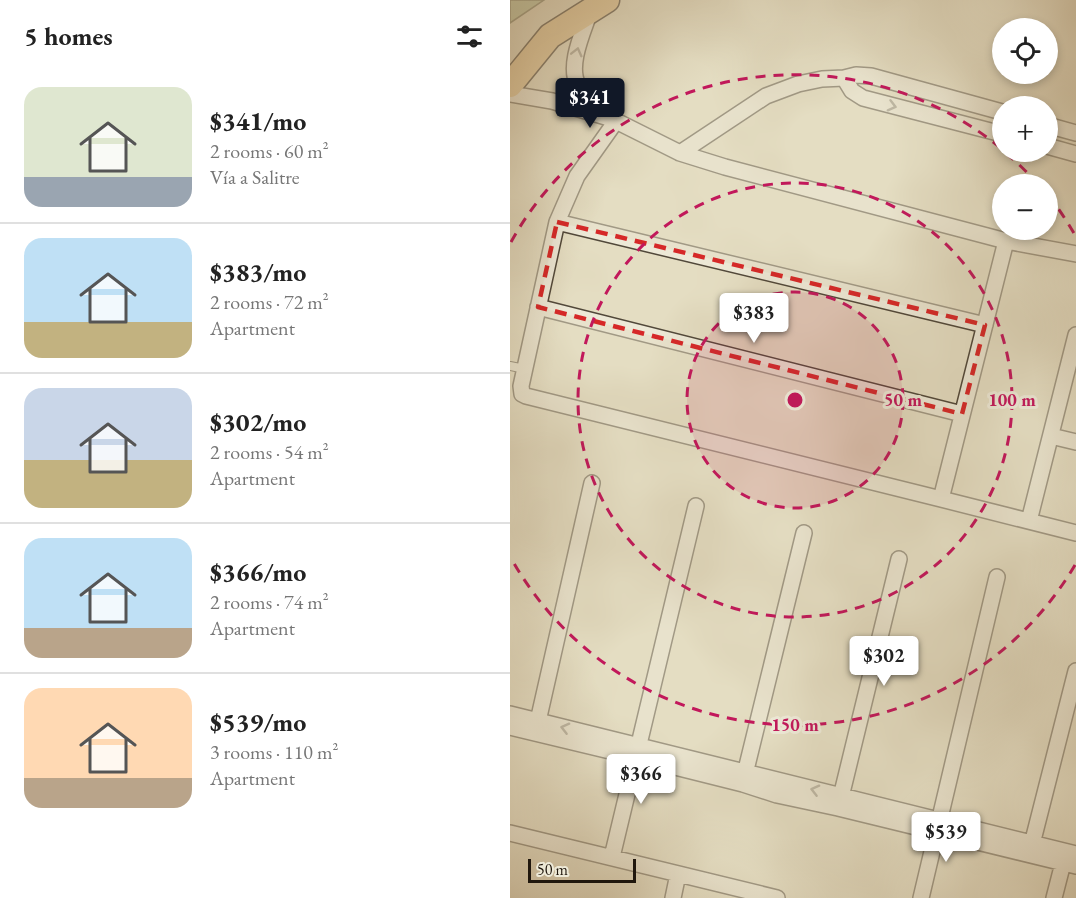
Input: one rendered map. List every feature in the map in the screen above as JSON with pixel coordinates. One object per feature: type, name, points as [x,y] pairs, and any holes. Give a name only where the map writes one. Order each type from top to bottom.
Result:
[{"type":"main road","points":[[510,68],[550,36],[599,5]]},
{"type":"main road","points":[[510,85],[550,36]]},
{"type":"street","points":[[599,5],[574,62],[575,75],[579,87],[613,119]]},
{"type":"street","points":[[680,153],[766,96],[798,84],[822,79],[856,75],[871,76],[992,109]]},
{"type":"street","points":[[844,78],[852,91],[863,98],[992,131]]},
{"type":"street","points":[[510,94],[552,102],[613,119],[680,153],[724,167],[1006,241],[1076,254]]},
{"type":"street","points":[[613,119],[577,176],[557,222],[538,307],[517,367],[522,394],[1076,533]]},
{"type":"street","points":[[1058,128],[1076,133]]},
{"type":"street","points":[[1058,149],[1076,154]]},
{"type":"street","points":[[557,222],[985,326]]},
{"type":"street","points":[[941,499],[1006,241]]},
{"type":"street","points":[[538,307],[962,414]]},
{"type":"street","points":[[1029,521],[1075,344]]},
{"type":"street","points":[[1051,436],[1076,442]]},
{"type":"street","points":[[537,727],[592,483]]},
{"type":"street","points":[[612,857],[696,506]]},
{"type":"street","points":[[744,778],[804,533]]},
{"type":"street","points":[[840,802],[899,559]]},
{"type":"street","points":[[921,898],[997,577]]},
{"type":"street","points":[[1031,849],[1076,671]]},
{"type":"street","points":[[510,714],[537,727],[637,752],[1031,849],[1076,854]]},
{"type":"street","points":[[510,727],[537,727]]},
{"type":"street","points":[[510,833],[777,898]]},
{"type":"street","points":[[1031,849],[1069,865],[1054,898]]},
{"type":"street","points":[[673,898],[678,874]]},
{"type":"highlighted area","points":[[557,222],[985,325],[962,414],[538,307]]},
{"type":"green space","points":[[510,0],[544,0],[510,23]]}]
